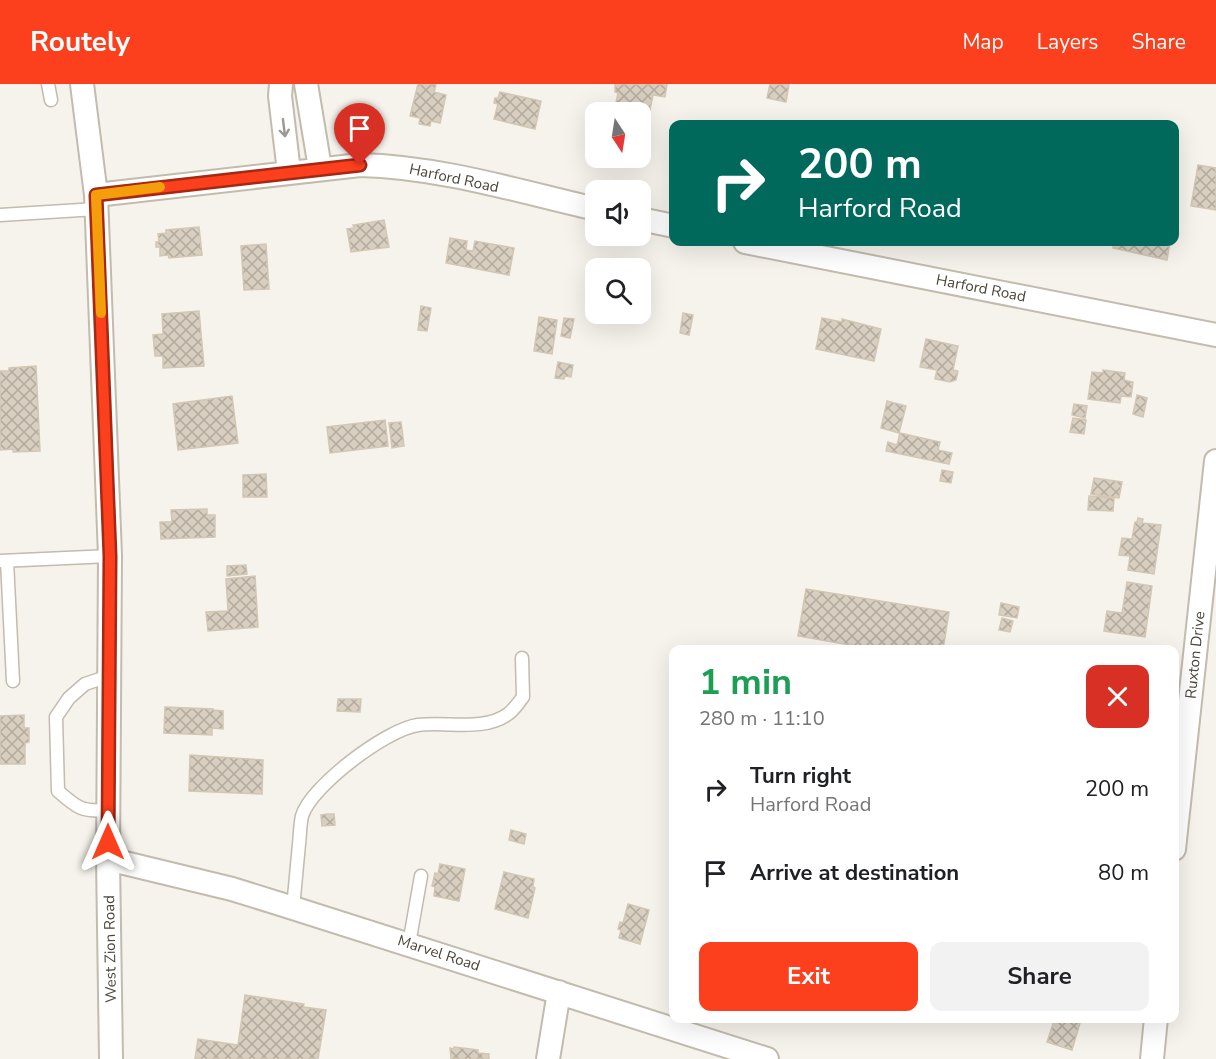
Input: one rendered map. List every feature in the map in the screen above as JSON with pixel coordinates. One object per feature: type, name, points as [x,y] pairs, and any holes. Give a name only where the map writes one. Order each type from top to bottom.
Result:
[{"type":"street","name":"West Zion Road","points":[[82,84],[96,202],[110,556],[108,858],[111,1059]]},
{"type":"street","points":[[281,84],[280,96],[289,172]]},
{"type":"street","points":[[306,84],[320,168]]},
{"type":"street","name":"Harford Road","points":[[96,202],[289,172],[360,165],[430,171],[585,206]]},
{"type":"street","points":[[651,221],[669,225]]},
{"type":"street","name":"Harford Road","points":[[765,246],[1216,335]]},
{"type":"street","name":"Ruxton Drive","points":[[1179,803],[1216,461]]},
{"type":"street","name":"Marvel Road","points":[[108,858],[232,889],[559,992],[669,1021]]},
{"type":"street","points":[[548,1059],[559,992]]},
{"type":"street","points":[[1152,1059],[1156,1023]]},
{"type":"street","name":"Marvel Road","points":[[679,1024],[767,1059]]},
{"type":"lane","points":[[48,84],[51,100]]},
{"type":"lane","points":[[0,215],[96,202]]},
{"type":"lane","points":[[13,681],[3,561],[110,556]]},
{"type":"lane","points":[[293,908],[302,815],[316,795],[340,770],[367,749],[389,736],[416,725],[494,722],[510,714],[523,697],[522,658]]},
{"type":"lane","points":[[108,810],[90,812],[76,807],[58,791],[55,741],[56,717],[69,698],[85,684],[109,676]]},
{"type":"lane","points":[[409,944],[421,876]]},
{"type":"building","points":[[418,84],[436,84],[434,92],[446,95],[440,123],[431,121],[430,126],[419,124],[420,118],[410,116]]},
{"type":"building","points":[[615,84],[667,84],[665,97],[653,95],[651,105],[651,102],[616,102],[618,93],[615,92]]},
{"type":"building","points":[[770,84],[789,84],[786,102],[767,98]]},
{"type":"building","points":[[500,92],[541,101],[535,129],[494,119],[498,104],[494,103],[495,98],[498,98]]},
{"type":"building","points":[[1198,165],[1216,168],[1216,210],[1191,206]]},
{"type":"building","points":[[384,220],[389,247],[351,252],[347,229],[354,228],[353,225]]},
{"type":"building","points":[[199,227],[202,255],[169,258],[168,255],[160,256],[160,247],[156,247],[156,242],[159,242],[158,234],[166,233],[166,230]]},
{"type":"building","points":[[450,238],[467,241],[466,250],[473,251],[475,241],[514,248],[509,275],[446,263]]},
{"type":"building","points":[[266,244],[269,289],[244,290],[241,246]]},
{"type":"building","points":[[1113,246],[1169,246],[1167,260],[1113,248]]},
{"type":"building","points":[[421,306],[431,308],[427,331],[418,330]]},
{"type":"building","points":[[199,311],[204,366],[163,368],[163,356],[155,356],[153,335],[163,334],[162,314]]},
{"type":"building","points":[[683,313],[693,315],[689,335],[680,333]]},
{"type":"building","points":[[539,317],[557,320],[552,354],[534,351]]},
{"type":"building","points":[[564,318],[574,319],[570,338],[561,336]]},
{"type":"building","points":[[822,318],[842,322],[842,319],[881,329],[874,361],[816,349]]},
{"type":"building","points":[[926,339],[958,346],[953,370],[958,371],[956,380],[950,382],[935,379],[937,370],[920,367]]},
{"type":"building","points":[[558,362],[573,365],[571,377],[555,378]]},
{"type":"building","points":[[36,366],[40,451],[0,450],[0,371]]},
{"type":"building","points":[[1103,370],[1125,373],[1124,380],[1133,382],[1131,397],[1121,396],[1120,403],[1088,399],[1092,372],[1103,373]]},
{"type":"building","points":[[1137,395],[1147,398],[1143,417],[1133,414]]},
{"type":"building","points":[[232,396],[238,443],[178,450],[173,404]]},
{"type":"building","points":[[887,401],[906,406],[899,433],[881,428]]},
{"type":"building","points":[[1074,404],[1087,406],[1085,418],[1072,415]]},
{"type":"building","points":[[1073,418],[1086,420],[1084,434],[1070,432]]},
{"type":"building","points":[[385,420],[388,446],[330,453],[327,427]]},
{"type":"building","points":[[401,422],[404,446],[392,448],[389,423]]},
{"type":"building","points":[[900,433],[940,442],[938,450],[952,453],[949,464],[886,451],[888,442],[897,445]]},
{"type":"building","points":[[942,470],[953,472],[951,483],[940,481]]},
{"type":"building","points":[[266,474],[267,497],[243,497],[243,475]]},
{"type":"building","points":[[1094,478],[1122,482],[1119,498],[1091,494]]},
{"type":"building","points":[[1089,496],[1114,498],[1113,511],[1088,510]]},
{"type":"building","points":[[207,509],[207,515],[215,515],[215,537],[161,539],[160,522],[172,522],[171,510]]},
{"type":"building","points":[[1138,518],[1143,519],[1142,523],[1161,525],[1154,574],[1128,570],[1130,556],[1119,555],[1122,538],[1132,539]]},
{"type":"building","points":[[246,565],[247,574],[227,576],[227,566]]},
{"type":"building","points":[[255,576],[258,627],[208,631],[206,612],[228,611],[226,579]]},
{"type":"building","points":[[1127,582],[1152,586],[1145,637],[1104,631],[1107,611],[1122,613]]},
{"type":"building","points":[[806,589],[949,612],[944,645],[849,645],[798,636]]},
{"type":"building","points":[[1001,603],[1019,607],[1017,618],[999,615]]},
{"type":"building","points":[[1002,618],[1013,621],[1010,632],[999,630]]},
{"type":"building","points":[[338,699],[361,699],[360,712],[337,711]]},
{"type":"building","points":[[165,707],[223,711],[223,729],[212,728],[212,735],[164,733]]},
{"type":"building","points":[[24,715],[24,728],[29,728],[29,742],[25,743],[25,764],[0,764],[0,716]]},
{"type":"building","points":[[190,755],[263,760],[262,794],[189,791]]},
{"type":"building","points":[[334,814],[335,825],[322,826],[321,815]]},
{"type":"building","points":[[511,830],[526,834],[524,844],[509,840]]},
{"type":"building","points":[[440,864],[465,869],[459,901],[434,896],[435,887],[432,886]]},
{"type":"building","points":[[504,872],[534,879],[533,887],[535,888],[528,918],[495,909]]},
{"type":"building","points":[[628,904],[649,910],[640,944],[619,938],[621,930],[618,929],[620,922],[623,923]]},
{"type":"building","points":[[245,995],[304,1004],[303,1007],[326,1010],[318,1059],[195,1059],[198,1039],[238,1045]]},
{"type":"building","points":[[1053,1023],[1080,1023],[1072,1050],[1047,1042]]},
{"type":"building","points":[[450,1048],[478,1050],[478,1053],[489,1054],[489,1059],[451,1059]]},
{"type":"slow traffic","points":[[101,313],[96,195],[160,187]]},
{"type":"route","points":[[108,842],[110,556],[96,195],[360,165]]}]
